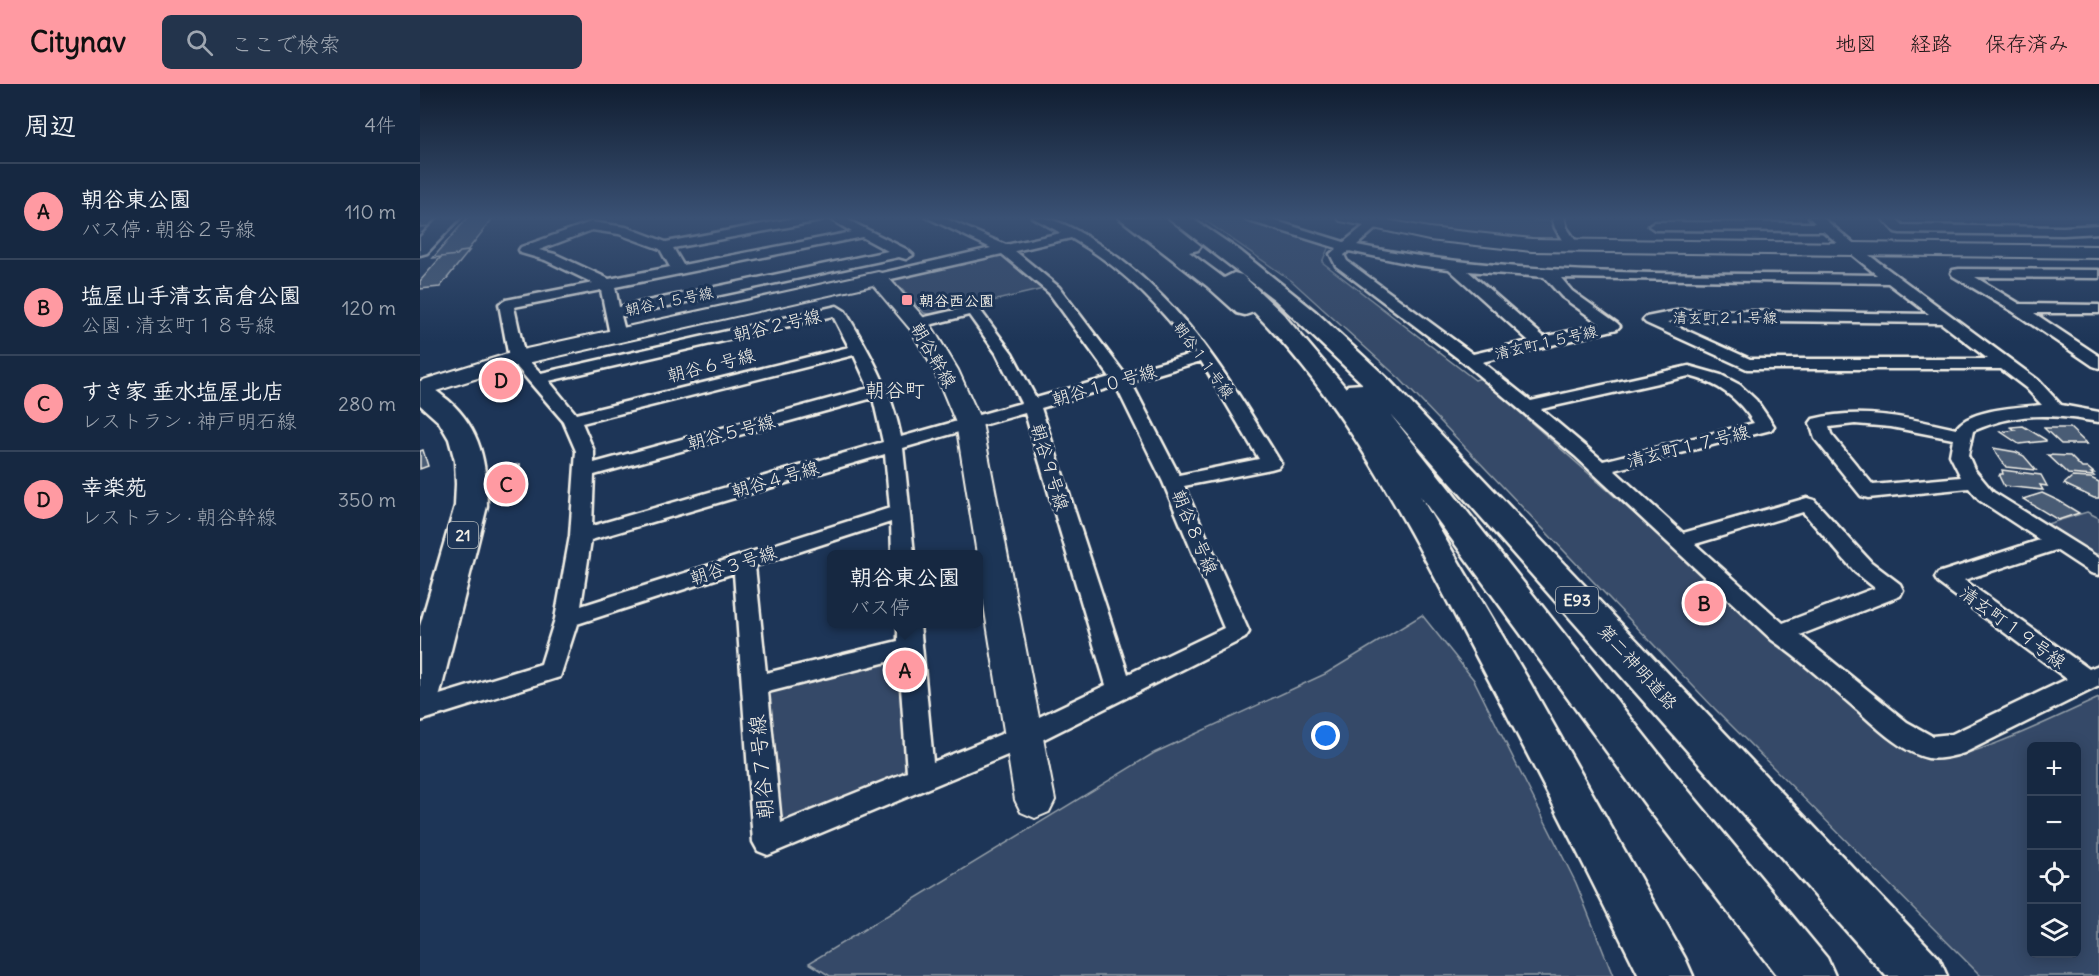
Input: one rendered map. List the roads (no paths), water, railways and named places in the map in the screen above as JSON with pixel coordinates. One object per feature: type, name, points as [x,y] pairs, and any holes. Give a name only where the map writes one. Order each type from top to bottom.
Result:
[{"type":"main road","points":[[1185,259],[1215,281],[1257,318],[1343,403]]},
{"type":"main road","points":[[1207,259],[1255,299],[1313,362],[1367,436],[1444,563],[1583,816],[1667,976]]},
{"type":"main road","name":"第二神明道路","points":[[1232,259],[1304,327],[1364,398],[1659,788],[1809,976]]},
{"type":"main road","name":"第二神明道路","points":[[1235,259],[1311,319],[1380,386],[1921,976]]},
{"type":"main road","name":"21","points":[[420,390],[453,421],[467,447],[472,473],[471,506],[420,694]]},
{"type":"street","points":[[553,259],[607,284]]},
{"type":"street","points":[[672,259],[679,270]]},
{"type":"street","points":[[420,711],[551,670],[567,619],[581,536],[585,451],[572,420],[537,378],[516,358],[506,304],[736,259]]},
{"type":"street","name":"朝谷１５号線","points":[[616,324],[875,259]]},
{"type":"street","points":[[914,259],[928,266]]},
{"type":"street","points":[[420,390],[616,324],[878,278],[964,259]]},
{"type":"street","name":"朝谷８号線","points":[[921,778],[1025,736],[1237,632],[1173,482],[1122,381],[1055,291],[1016,259]]},
{"type":"street","name":"朝谷１１号線","points":[[1111,259],[1186,330],[1271,463],[1173,482]]},
{"type":"street","points":[[1339,259],[1341,263],[1470,360],[1528,407],[1600,468],[1780,634],[1898,730],[1929,747],[1955,745],[2093,678]]},
{"type":"street","points":[[1405,259],[1453,266],[1549,274],[1893,279]]},
{"type":"street","points":[[1865,259],[2032,384],[2055,409]]},
{"type":"street","points":[[1453,266],[1541,343]]},
{"type":"street","points":[[2099,274],[1958,273],[2017,308],[2099,363]]},
{"type":"street","name":"清玄町１５号線","points":[[1470,360],[1612,326],[1567,294],[1549,274]]},
{"type":"street","name":"朝谷幹線","points":[[878,278],[917,323],[946,370],[969,423],[1035,800]]},
{"type":"street","points":[[607,284],[616,324]]},
{"type":"street","points":[[2017,308],[2099,309]]},
{"type":"street","name":"朝谷９号線","points":[[917,323],[973,310],[1004,354],[1031,405],[1120,689]]},
{"type":"street","name":"朝谷２号線","points":[[537,378],[837,311],[859,349],[879,391],[893,445],[903,550]]},
{"type":"street","name":"清玄町２１号線","points":[[1947,320],[1681,315],[1651,320],[1747,364],[2006,364]]},
{"type":"street","name":"朝谷６号線","points":[[572,420],[859,349]]},
{"type":"street","name":"朝谷１０号線","points":[[969,423],[1122,381],[1204,355]]},
{"type":"street","name":"清玄町１７号線","points":[[1528,407],[1689,371],[1715,376],[1748,400],[1765,426],[1600,468]]},
{"type":"street","name":"朝谷５号線","points":[[583,472],[879,391]]},
{"type":"street","points":[[2099,417],[2055,409],[1994,415],[1965,428],[1959,455],[1965,470],[1986,496],[2099,568]]},
{"type":"street","points":[[1963,436],[1899,421],[1835,420],[1819,423],[1822,435],[1868,492],[1974,482]]},
{"type":"street","name":"朝谷４号線","points":[[581,536],[969,423]]},
{"type":"street","points":[[1679,541],[1807,504],[1863,567],[1892,590],[1780,634]]},
{"type":"street","name":"朝谷３号線","points":[[567,619],[900,512]]},
{"type":"street","name":"清玄町１９号線","points":[[2058,542],[1946,578],[2093,678]]},
{"type":"street","name":"朝谷７号線","points":[[744,562],[768,842],[921,778]]},
{"type":"street","points":[[754,686],[910,635],[921,778]]},
{"type":"place","name":"朝谷西公園","points":[[907,300]]},
{"type":"place","name":"幸楽苑","points":[[501,380]]},
{"type":"place","name":"すき家 垂水塩屋北店","points":[[506,484]]},
{"type":"place","name":"塩屋山手清玄高倉公園","points":[[1704,603]]},
{"type":"place","name":"朝谷東公園","points":[[905,670]]},
{"type":"district","name":"朝谷町","points":[[895,389]]}]
